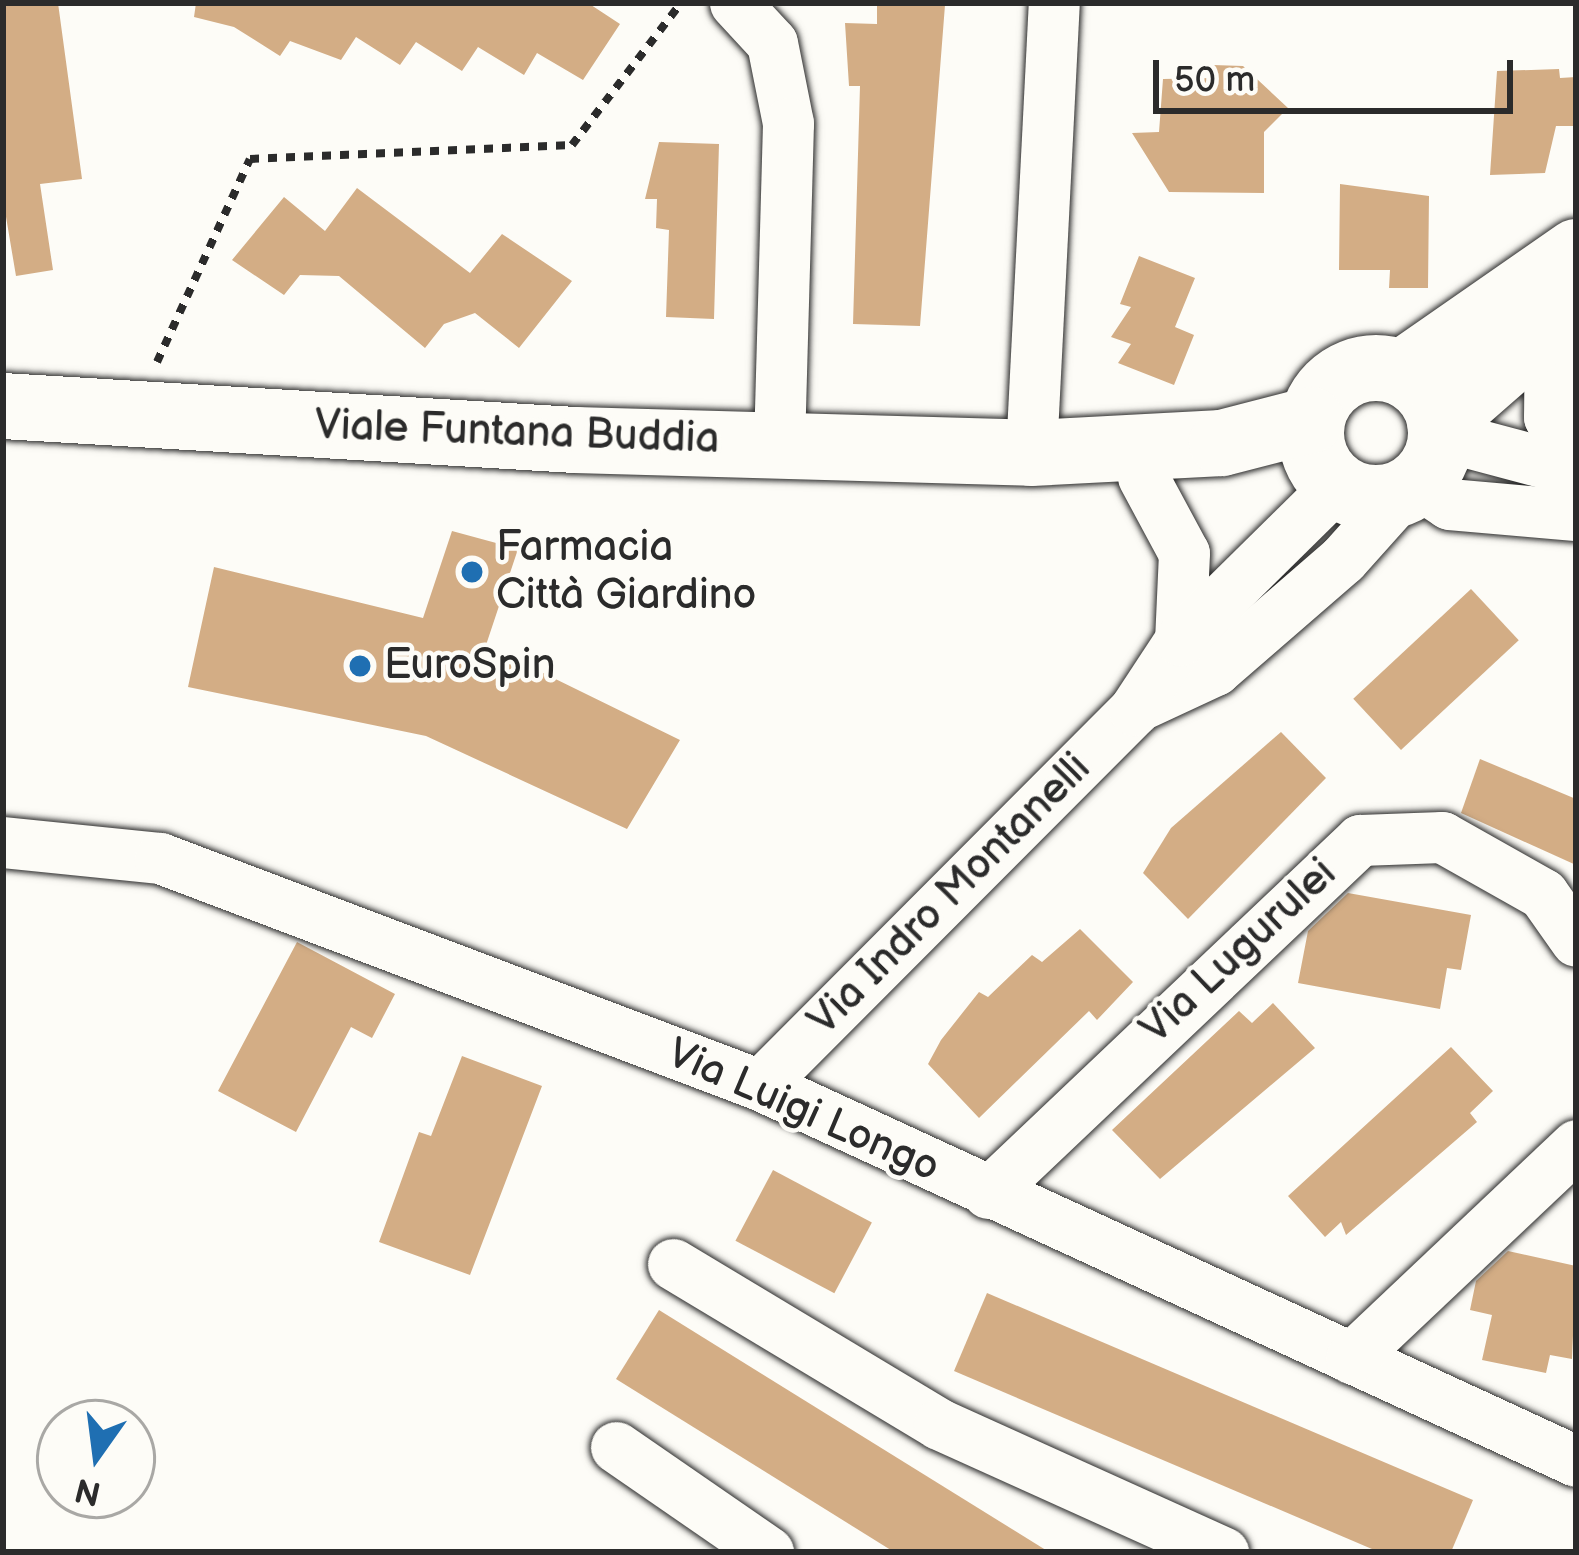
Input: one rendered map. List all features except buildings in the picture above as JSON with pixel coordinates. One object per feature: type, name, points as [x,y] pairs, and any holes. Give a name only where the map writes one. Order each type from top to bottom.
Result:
[{"type":"main road","points":[[1421,441],[1576,251]]},
{"type":"main road","points":[[1421,441],[1352,372],[1330,386],[1326,461],[1363,497],[1563,314]]},
{"type":"main road","name":"Viale Funtana Buddia","points":[[3,406],[1031,453],[1222,443],[1326,461]]},
{"type":"main road","name":"Viale Funtana Buddia","points":[[1031,453],[1143,477],[1326,461]]},
{"type":"street","points":[[735,3],[772,44],[788,123],[779,442]]},
{"type":"street","points":[[1031,453],[1054,3]]},
{"type":"street","points":[[1563,314],[1549,417],[1576,468]]},
{"type":"street","points":[[1421,441],[1576,468]]},
{"type":"street","points":[[1421,441],[1450,504],[1576,515]]},
{"type":"street","name":"Via Indro Montanelli","points":[[1139,705],[1215,670],[1342,559],[1421,441]]},
{"type":"street","name":"Via Indro Montanelli","points":[[760,1085],[1139,705],[1180,640],[1326,461]]},
{"type":"street","name":"Via Indro Montanelli","points":[[1143,477],[1184,553],[1180,640]]},
{"type":"street","name":"Via Lugurulei","points":[[988,1193],[1360,840],[1442,837],[1543,894],[1576,941]]},
{"type":"street","name":"Via Luigi Longo","points":[[3,842],[160,857],[760,1085],[1576,1461]]},
{"type":"street","points":[[1351,1358],[1576,1145]]},
{"type":"street","points":[[673,1264],[939,1424],[1222,1552]]},
{"type":"street","points":[[616,1447],[768,1552]]},
{"type":"path","points":[[134,413],[250,159],[572,145],[681,3]]},
{"type":"place","name":"Farmacia Città Giardino","points":[[472,572]]},
{"type":"place","name":"EuroSpin","points":[[360,666]]}]
